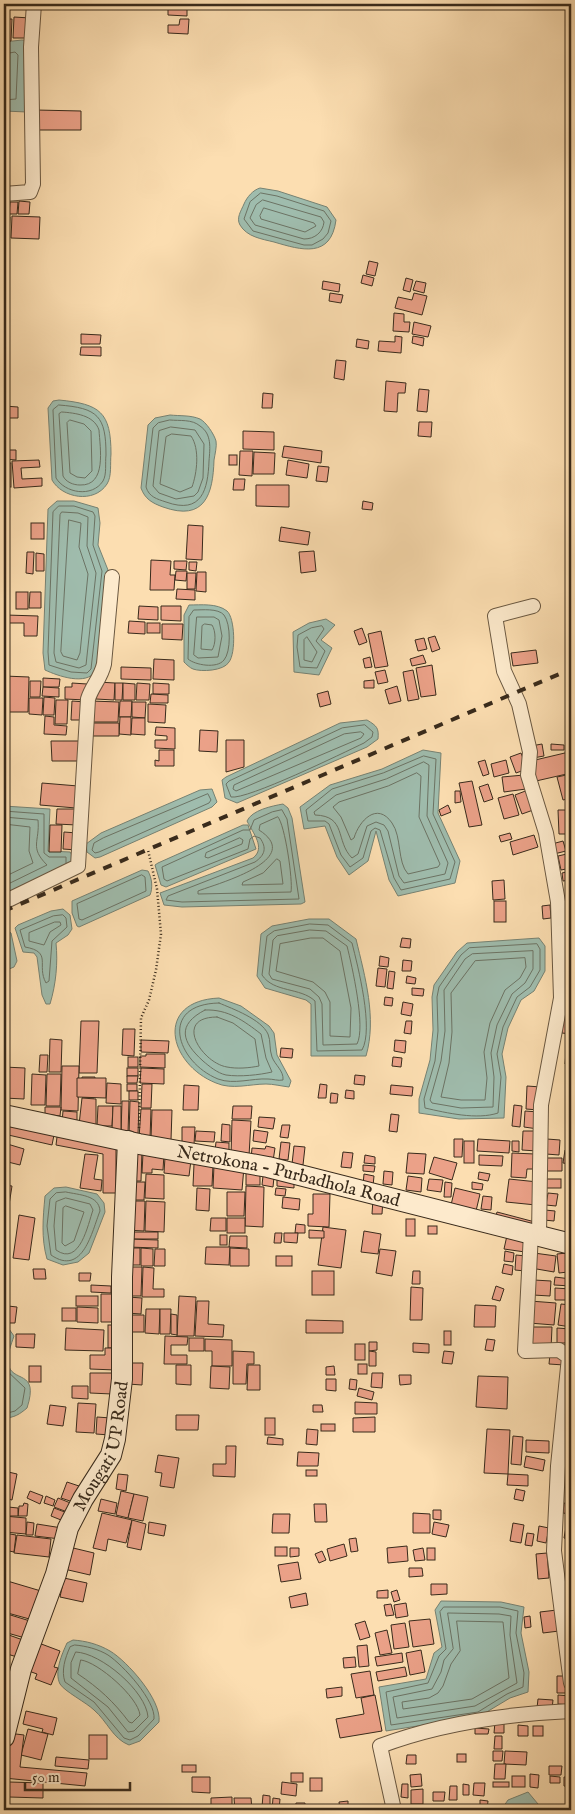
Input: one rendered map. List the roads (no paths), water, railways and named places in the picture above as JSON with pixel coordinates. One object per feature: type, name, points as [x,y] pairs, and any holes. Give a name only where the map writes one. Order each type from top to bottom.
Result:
[{"type":"street","points":[[4,194],[30,192],[32,184],[31,47],[34,4]]},
{"type":"street","points":[[4,902],[78,866],[88,699],[91,689],[101,676],[104,664],[112,577]]},
{"type":"street","points":[[532,606],[495,616],[504,671],[519,704],[530,752],[528,775],[546,833],[558,902],[561,998],[541,1105],[535,1234],[525,1351],[560,1350],[569,1357],[558,1466],[554,1551],[571,1683]]},
{"type":"street","name":"Netrokona - Purbadhola Road","points":[[4,1115],[134,1143],[268,1167],[571,1244]]},
{"type":"street","name":"Mougati UP Road","points":[[4,1737],[21,1669],[56,1574],[68,1528],[83,1499],[111,1455],[115,1439],[122,1380],[122,1277],[134,1143]]},
{"type":"street","points":[[394,1810],[380,1746],[416,1733],[485,1720],[529,1713],[571,1711]]},
{"type":"water","points":[[29,41],[27,112],[4,111],[4,42]]},
{"type":"water","points":[[260,188],[278,191],[327,207],[336,220],[328,241],[313,249],[304,249],[260,238],[251,235],[243,229],[239,222],[239,215],[245,201],[255,190]]},
{"type":"water","points":[[59,400],[84,404],[93,408],[100,413],[109,428],[111,454],[109,481],[101,490],[94,494],[78,496],[70,494],[63,491],[52,480],[48,408],[53,401]]},
{"type":"water","points":[[170,415],[189,416],[200,419],[210,428],[216,441],[212,484],[204,502],[197,508],[189,511],[177,511],[155,504],[147,498],[141,488],[148,425],[155,418]]},
{"type":"water","points":[[57,501],[74,501],[98,508],[100,523],[98,545],[108,570],[96,671],[86,678],[72,678],[45,670],[43,653],[48,509]]},
{"type":"water","points":[[189,605],[219,607],[223,608],[230,615],[234,644],[231,658],[226,665],[212,670],[197,670],[184,662],[184,615]]},
{"type":"water","points":[[326,619],[335,625],[321,640],[332,648],[319,675],[294,672],[293,632],[309,623]]},
{"type":"water","points":[[367,720],[377,728],[378,739],[367,747],[237,803],[225,798],[222,780],[226,777],[340,723]]},
{"type":"water","points":[[423,750],[441,753],[438,813],[460,861],[455,883],[398,896],[389,880],[376,831],[368,861],[349,875],[337,857],[325,826],[304,829],[300,807],[330,785],[382,769]]},
{"type":"water","points":[[212,789],[217,802],[212,807],[100,857],[95,858],[87,852],[86,844],[101,833],[200,790]]},
{"type":"water","points":[[283,804],[288,808],[292,818],[305,902],[301,904],[182,907],[164,905],[160,893],[253,858],[257,854],[258,845],[247,821],[258,811]]},
{"type":"water","points":[[4,806],[50,809],[48,851],[70,852],[74,858],[70,866],[4,898]]},
{"type":"water","points":[[243,825],[248,825],[256,849],[166,887],[161,885],[155,865]]},
{"type":"water","points":[[142,870],[148,871],[150,877],[152,886],[150,895],[79,927],[77,926],[72,913],[72,901]]},
{"type":"water","points":[[63,909],[70,915],[72,929],[68,935],[56,943],[57,966],[55,981],[50,1004],[46,1004],[42,995],[37,957],[34,953],[23,952],[15,928],[51,911]]},
{"type":"water","points":[[309,919],[329,919],[356,939],[366,983],[370,1012],[369,1042],[366,1056],[311,1056],[311,1004],[306,1000],[265,988],[257,976],[261,934],[272,926]]},
{"type":"water","points":[[4,929],[11,933],[17,961],[14,967],[4,971]]},
{"type":"water","points":[[539,938],[545,946],[545,971],[534,991],[521,1000],[508,1028],[502,1054],[506,1077],[504,1118],[459,1119],[419,1113],[419,1099],[430,1060],[434,985],[457,952],[467,943]]},
{"type":"water","points":[[219,998],[241,1006],[269,1026],[274,1033],[277,1055],[291,1081],[289,1087],[266,1084],[222,1085],[200,1074],[187,1062],[179,1049],[175,1034],[177,1021],[184,1010],[198,1002]]},
{"type":"water","points":[[66,1187],[97,1194],[104,1203],[105,1212],[89,1253],[78,1262],[63,1265],[47,1259],[43,1236],[43,1220],[45,1196],[54,1188]]},
{"type":"water","points":[[4,1328],[9,1329],[14,1336],[8,1356],[10,1369],[24,1378],[30,1387],[30,1395],[27,1408],[17,1415],[4,1418]]},
{"type":"water","points":[[441,1601],[501,1602],[524,1607],[521,1633],[529,1672],[528,1692],[510,1698],[480,1716],[386,1731],[379,1687],[426,1679],[434,1653],[442,1647],[435,1610]]},
{"type":"water","points":[[73,1640],[92,1643],[110,1651],[125,1663],[142,1682],[155,1703],[159,1722],[140,1741],[129,1745],[123,1742],[94,1710],[60,1684],[58,1679],[59,1663],[67,1643]]},
{"type":"water","points":[[528,1792],[543,1810],[501,1810],[508,1800]]},
{"type":"railway","points":[[4,911],[571,669]]}]
